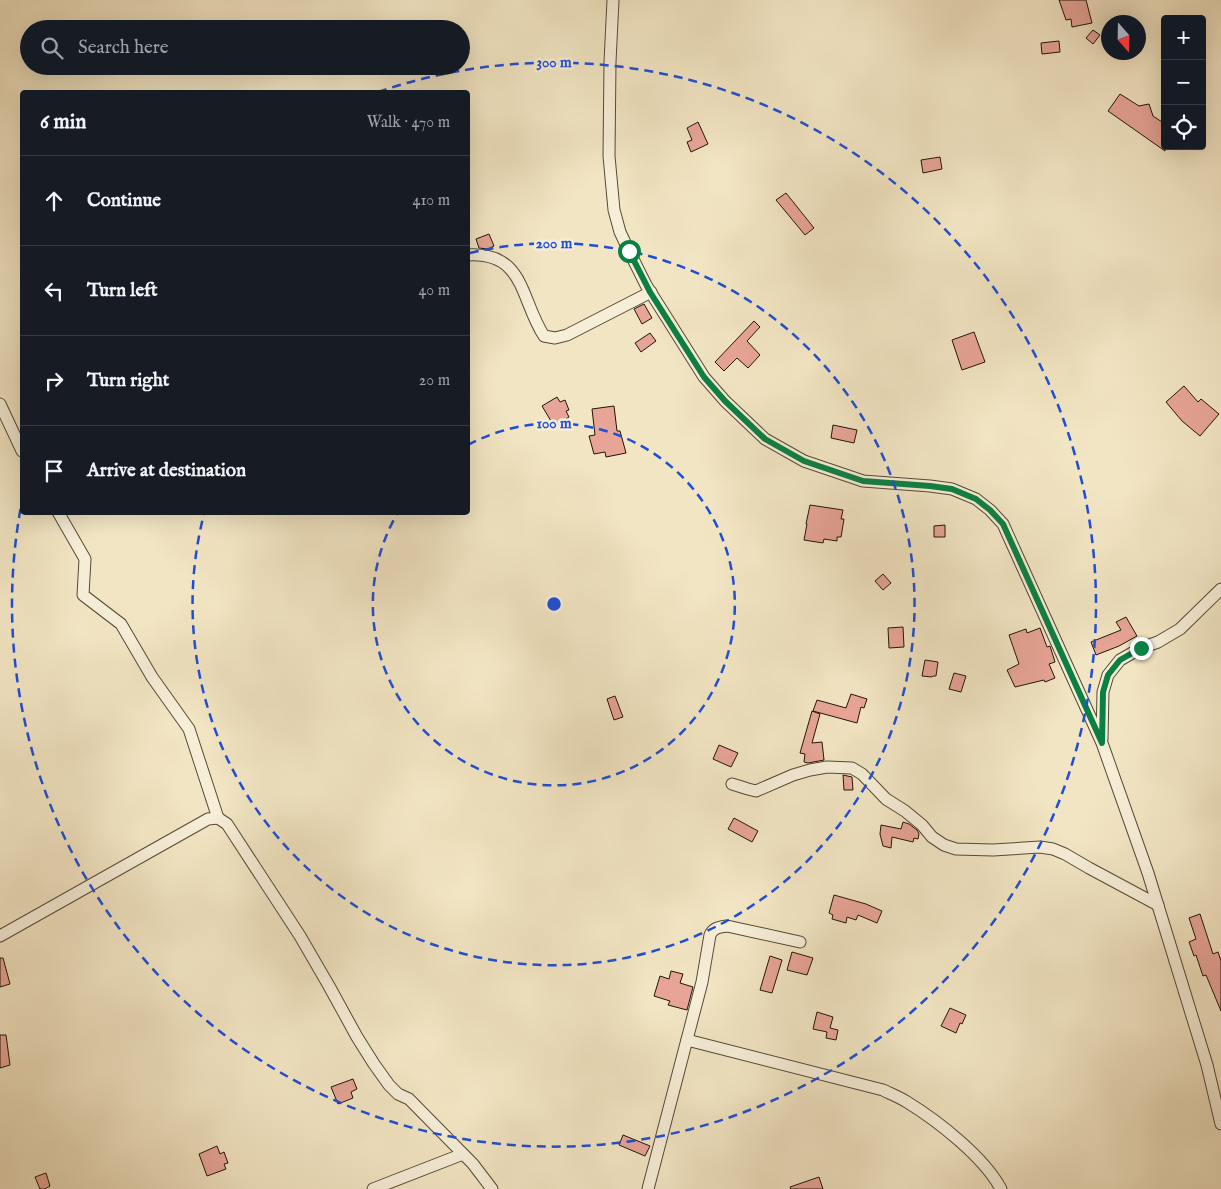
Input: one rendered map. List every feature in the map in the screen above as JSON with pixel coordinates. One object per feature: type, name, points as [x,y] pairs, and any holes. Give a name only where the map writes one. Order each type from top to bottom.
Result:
[{"type":"street","points":[[612,0],[609,156],[613,203],[620,232],[650,292],[704,377],[725,401],[765,439],[804,461],[863,481],[952,489],[976,499],[1003,524],[1102,743],[1158,905],[1207,1066],[1221,1124]]},
{"type":"street","points":[[470,256],[480,255],[496,258],[508,267],[517,278],[538,327],[544,336],[555,338],[567,335],[650,292]]},
{"type":"street","points":[[0,404],[20,447]]},
{"type":"street","points":[[60,515],[85,559],[83,595],[121,624],[152,678],[189,729],[218,818],[227,824],[294,928],[357,1037],[389,1085],[398,1094],[409,1099],[474,1164],[492,1189]]},
{"type":"street","points":[[1102,743],[1103,692],[1108,675],[1120,660],[1180,629],[1221,589]]},
{"type":"street","points":[[732,784],[756,791],[793,775],[810,770],[827,767],[852,768],[862,774],[886,798],[905,811],[922,825],[932,837],[944,845],[956,849],[993,850],[1040,847],[1053,849],[1158,905]]},
{"type":"street","points":[[0,936],[208,819],[218,818]]},
{"type":"street","points":[[648,1189],[702,982],[712,931],[727,926],[800,942]]},
{"type":"street","points":[[687,1040],[882,1090],[923,1112],[967,1148],[994,1176],[1001,1189]]},
{"type":"street","points":[[373,1189],[463,1154]]},
{"type":"building","points":[[1059,0],[1086,0],[1092,23],[1072,27],[1071,19],[1066,20]]},
{"type":"building","points":[[1093,30],[1100,35],[1093,44],[1086,38]]},
{"type":"building","points":[[1059,41],[1060,52],[1042,54],[1041,43]]},
{"type":"building","points":[[1120,94],[1139,106],[1149,104],[1153,116],[1161,121],[1161,148],[1108,111]]},
{"type":"building","points":[[698,122],[708,144],[691,152],[687,142],[692,140],[687,128]]},
{"type":"building","points":[[940,157],[942,169],[923,173],[921,160]]},
{"type":"building","points":[[786,193],[814,228],[805,235],[776,200]]},
{"type":"building","points":[[489,234],[494,246],[488,249],[479,248],[476,239]]},
{"type":"building","points":[[644,304],[652,318],[642,324],[634,309]]},
{"type":"building","points":[[754,321],[760,327],[747,341],[760,355],[748,368],[737,358],[724,371],[715,362]]},
{"type":"building","points":[[974,332],[985,362],[962,370],[952,340]]},
{"type":"building","points":[[650,333],[656,341],[641,352],[635,343]]},
{"type":"building","points":[[1184,386],[1198,402],[1201,399],[1219,414],[1200,436],[1182,421],[1166,402]]},
{"type":"building","points":[[557,397],[560,402],[565,400],[569,410],[566,411],[569,417],[554,426],[542,406]]},
{"type":"building","points":[[614,406],[617,431],[620,431],[626,453],[606,457],[605,452],[594,454],[589,436],[595,435],[592,409]]},
{"type":"building","points":[[833,425],[857,430],[854,443],[831,438]]},
{"type":"building","points":[[810,505],[843,510],[841,519],[844,519],[841,537],[837,537],[837,541],[824,539],[823,543],[804,540]]},
{"type":"building","points":[[945,525],[945,537],[934,537],[934,526]]},
{"type":"building","points":[[883,574],[891,583],[883,590],[875,581]]},
{"type":"building","points":[[1126,617],[1137,636],[1119,646],[1096,655],[1091,642],[1121,630],[1116,622]]},
{"type":"building","points":[[903,627],[904,647],[889,648],[888,628]]},
{"type":"building","points":[[1040,628],[1047,647],[1050,646],[1055,662],[1049,664],[1055,678],[1045,682],[1044,680],[1015,687],[1007,670],[1019,664],[1009,635],[1026,629],[1027,633]]},
{"type":"building","points":[[925,660],[938,662],[936,676],[922,676]]},
{"type":"building","points":[[954,673],[966,676],[961,692],[949,689]]},
{"type":"building","points":[[851,694],[867,699],[864,708],[861,707],[857,723],[813,711],[817,700],[846,708]]},
{"type":"building","points":[[615,696],[623,717],[614,720],[607,699]]},
{"type":"building","points":[[812,711],[820,714],[812,743],[822,742],[824,760],[808,763],[804,762],[805,754],[800,753]]},
{"type":"building","points":[[719,745],[738,753],[731,767],[713,759]]},
{"type":"building","points":[[843,775],[852,777],[853,790],[844,790]]},
{"type":"building","points":[[734,818],[758,831],[752,842],[728,829]]},
{"type":"building","points":[[903,822],[917,830],[919,834],[918,839],[914,838],[913,842],[892,837],[891,848],[883,846],[880,834],[881,825],[901,829]]},
{"type":"building","points":[[834,895],[866,904],[882,911],[877,923],[858,915],[856,920],[847,917],[846,923],[832,919],[833,915],[829,913]]},
{"type":"building","points":[[1200,914],[1213,954],[1218,952],[1221,961],[1221,1011],[1206,975],[1203,976],[1196,955],[1194,956],[1189,942],[1196,939],[1189,918]]},
{"type":"building","points":[[792,952],[813,958],[807,975],[787,970]]},
{"type":"building","points":[[770,956],[782,960],[772,993],[760,990]]},
{"type":"building","points":[[0,958],[3,958],[10,984],[0,987]]},
{"type":"building","points":[[671,971],[683,974],[680,983],[693,987],[687,1010],[668,1005],[670,1001],[654,996],[660,976],[669,979]]},
{"type":"building","points":[[950,1008],[966,1015],[956,1033],[941,1026]]},
{"type":"building","points":[[817,1012],[833,1017],[830,1028],[838,1030],[836,1040],[826,1038],[827,1032],[813,1029]]},
{"type":"building","points":[[0,1035],[6,1035],[10,1065],[0,1068]]},
{"type":"building","points":[[353,1079],[357,1089],[351,1092],[353,1098],[338,1104],[331,1087]]},
{"type":"building","points":[[623,1135],[650,1146],[645,1156],[619,1145]]},
{"type":"building","points":[[217,1146],[220,1154],[224,1152],[228,1163],[224,1164],[226,1169],[207,1176],[199,1154]]},
{"type":"building","points":[[46,1173],[50,1186],[40,1189],[35,1177]]},
{"type":"building","points":[[819,1177],[823,1189],[791,1189],[790,1187]]},
{"type":"route","points":[[629,251],[650,292],[704,377],[725,401],[765,439],[804,461],[863,481],[952,489],[976,499],[990,510],[1003,524],[1102,743],[1103,692],[1108,675],[1120,660],[1141,648]]}]
